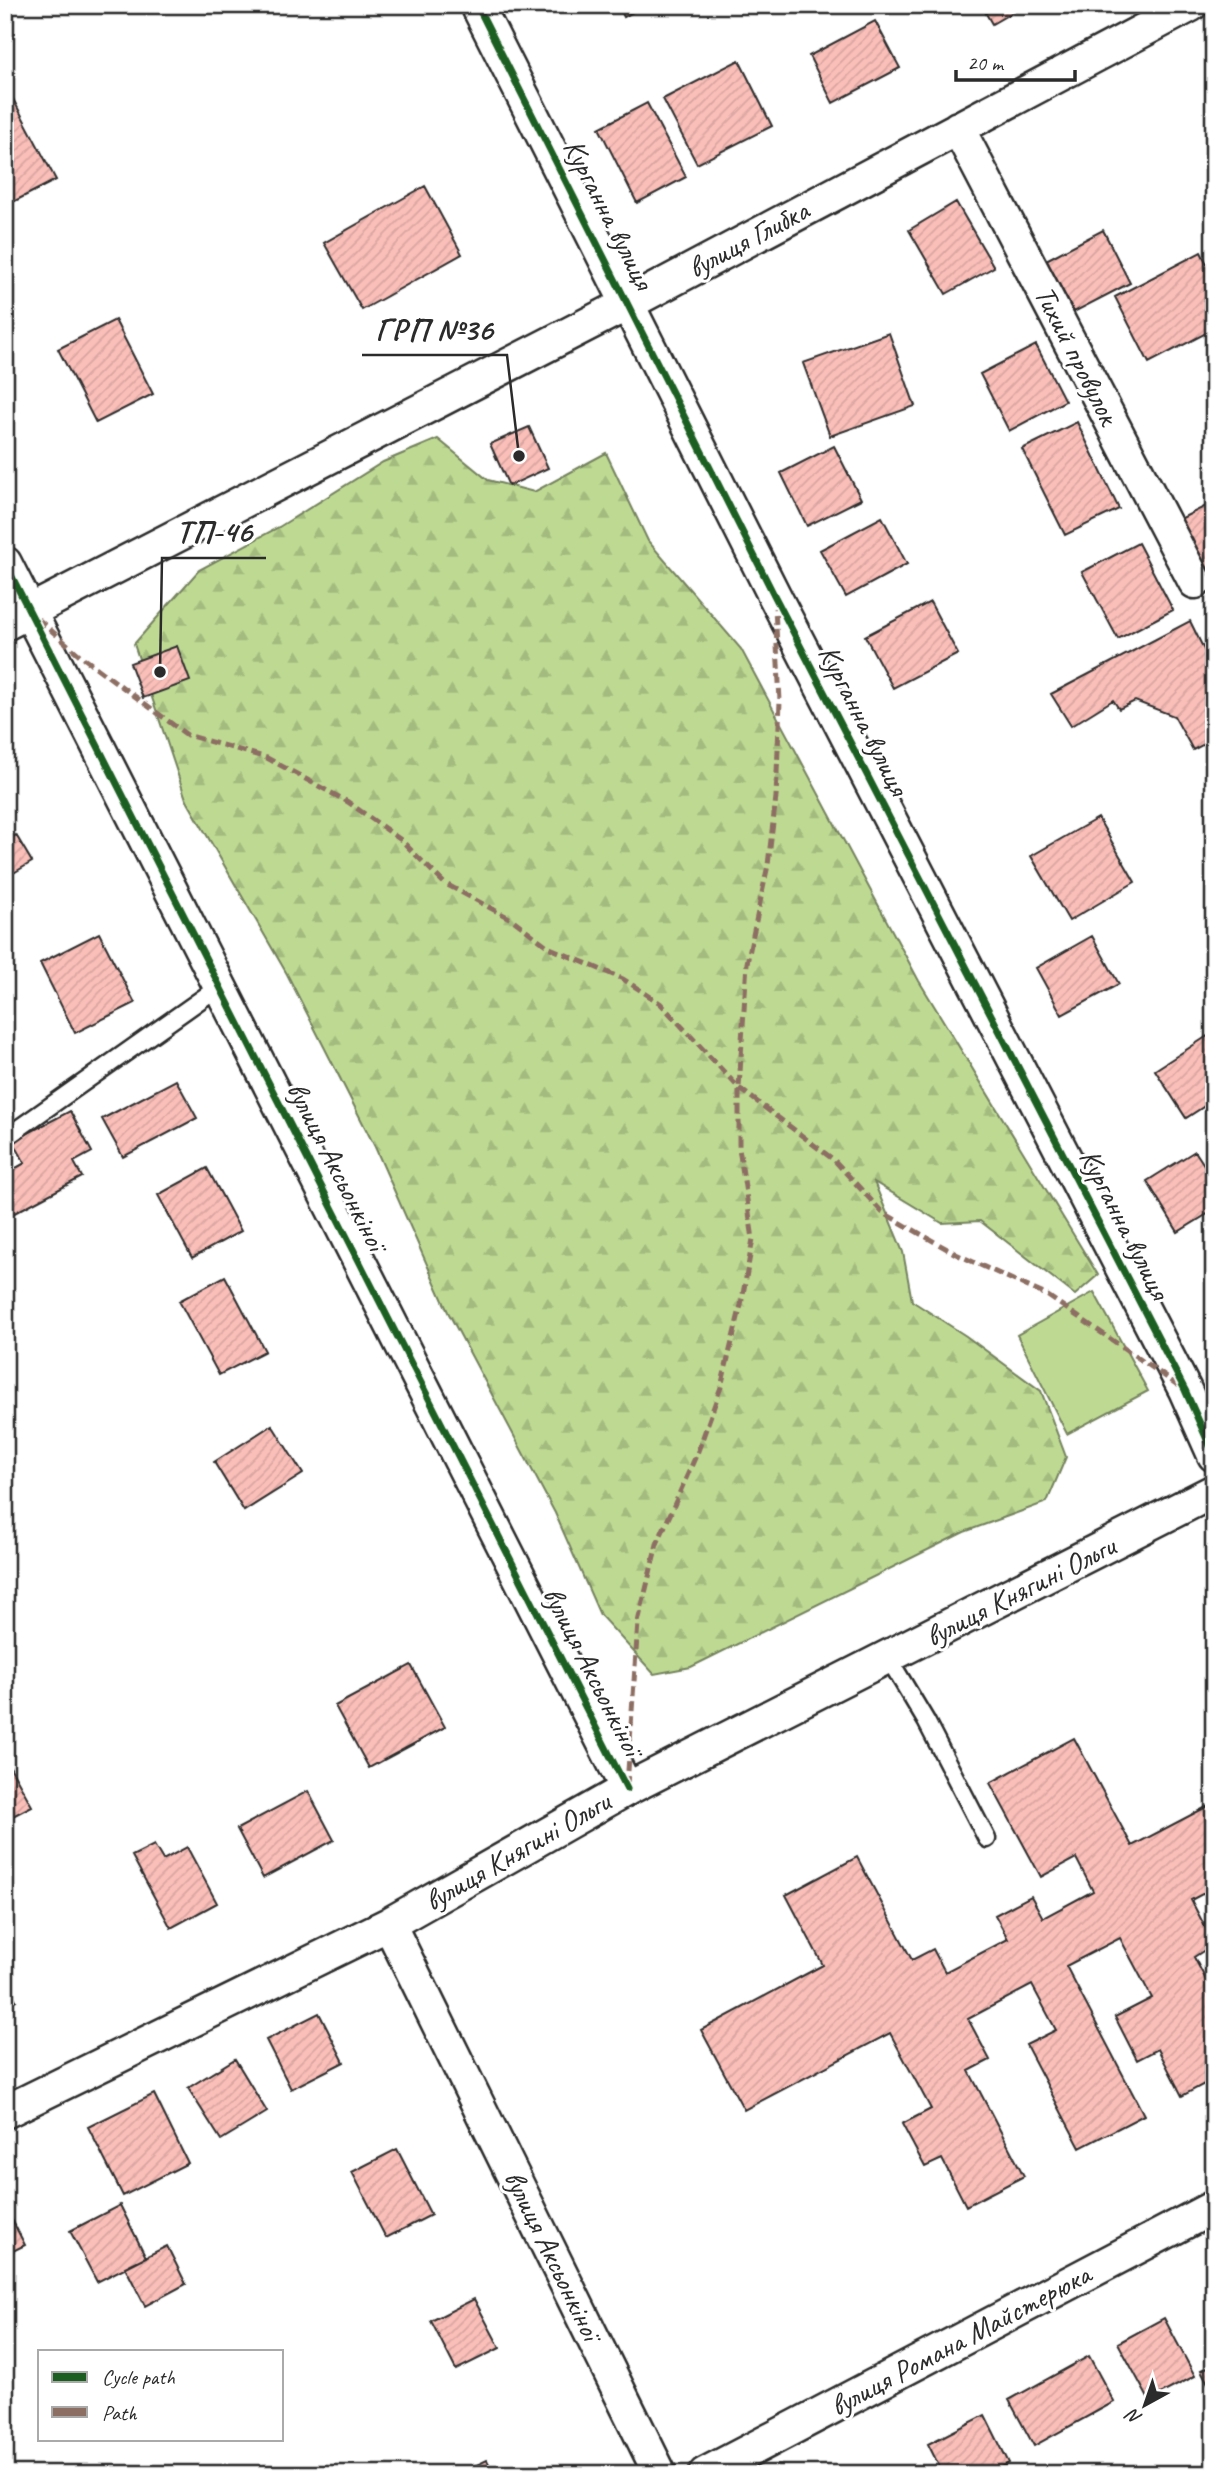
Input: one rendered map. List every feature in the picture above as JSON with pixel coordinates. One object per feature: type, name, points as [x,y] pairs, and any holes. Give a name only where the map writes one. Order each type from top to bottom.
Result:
[{"type":"street","name":"Курганна вулиця","points":[[477,5],[780,607],[1178,1377],[1214,1455]]},
{"type":"street","name":"вулиця Глибка","points":[[18,618],[629,303],[1191,5]]},
{"type":"street","name":"Тихий провулок","points":[[958,128],[1195,582]]},
{"type":"street","name":"вулиця Аксьонкіної","points":[[5,563],[18,618],[220,986],[627,1789]]},
{"type":"street","name":"вулиця Княгині Ольги","points":[[5,2112],[389,1924],[627,1789],[1214,1491]]},
{"type":"street","name":"вулиця Аксьонкіної","points":[[389,1924],[660,2474]]},
{"type":"street","name":"вулиця Романа Майстерюка","points":[[705,2474],[1214,2207]]},
{"type":"lane","points":[[5,1138],[220,986]]},
{"type":"lane","points":[[888,1658],[926,1721],[987,1839]]},
{"type":"green space","points":[[438,439],[488,480],[534,492],[606,453],[648,541],[741,649],[919,981],[1098,1275],[1075,1295],[980,1221],[942,1223],[874,1182],[903,1252],[912,1301],[966,1336],[1041,1391],[1066,1457],[1047,1502],[964,1532],[691,1667],[654,1674],[600,1615],[555,1513],[448,1312],[375,1147],[287,974],[186,799],[134,644],[199,570],[279,527],[383,462]]},
{"type":"green space","points":[[1094,1292],[1148,1391],[1067,1434],[1017,1335]]},
{"type":"building","points":[[618,5],[645,5],[624,17]]},
{"type":"building","points":[[981,5],[1025,5],[992,24]]},
{"type":"building","points":[[875,21],[900,68],[833,103],[809,56]]},
{"type":"building","points":[[739,60],[772,126],[697,164],[663,99]]},
{"type":"building","points":[[5,84],[56,180],[5,206]]},
{"type":"building","points":[[647,103],[686,177],[637,203],[599,128]]},
{"type":"building","points":[[425,186],[462,254],[362,310],[324,243]]},
{"type":"building","points":[[956,202],[994,267],[946,294],[909,230]]},
{"type":"building","points":[[1103,230],[1130,283],[1074,312],[1046,260]]},
{"type":"building","points":[[1201,252],[1214,278],[1214,329],[1149,363],[1115,297]]},
{"type":"building","points":[[115,320],[153,394],[96,423],[58,349]]},
{"type":"building","points":[[889,333],[915,406],[830,436],[803,363]]},
{"type":"building","points":[[1036,345],[1065,401],[1009,431],[980,374]]},
{"type":"building","points":[[1077,422],[1119,509],[1065,535],[1022,449]]},
{"type":"building","points":[[529,427],[548,468],[509,486],[490,444]]},
{"type":"building","points":[[834,446],[861,499],[807,526],[781,473]]},
{"type":"building","points":[[1214,502],[1214,581],[1180,519]]},
{"type":"building","points":[[882,517],[907,564],[846,597],[820,550]]},
{"type":"building","points":[[1138,543],[1173,610],[1118,639],[1082,572]]},
{"type":"building","points":[[930,602],[958,654],[893,688],[865,636]]},
{"type":"building","points":[[1190,621],[1214,670],[1214,739],[1193,750],[1174,716],[1135,701],[1119,709],[1113,700],[1071,726],[1051,694]]},
{"type":"building","points":[[177,646],[190,681],[143,698],[130,663]]},
{"type":"building","points":[[1098,818],[1135,882],[1069,921],[1031,856]]},
{"type":"building","points":[[16,835],[32,862],[5,878],[5,841]]},
{"type":"building","points":[[99,933],[135,1003],[75,1033],[40,963]]},
{"type":"building","points":[[1092,936],[1119,984],[1062,1015],[1036,968]]},
{"type":"building","points":[[1209,1035],[1214,1042],[1214,1100],[1186,1118],[1155,1070]]},
{"type":"building","points":[[176,1080],[197,1118],[123,1157],[102,1119]]},
{"type":"building","points":[[70,1111],[92,1152],[74,1162],[82,1177],[5,1218],[5,1174],[25,1163],[13,1141]]},
{"type":"building","points":[[1195,1151],[1214,1180],[1214,1210],[1178,1232],[1147,1181]]},
{"type":"building","points":[[207,1168],[241,1231],[192,1258],[158,1195]]},
{"type":"building","points":[[225,1276],[265,1351],[219,1375],[179,1301]]},
{"type":"building","points":[[272,1425],[303,1474],[244,1511],[214,1462]]},
{"type":"building","points":[[411,1665],[445,1727],[369,1768],[335,1706]]},
{"type":"building","points":[[1074,1738],[1132,1846],[1214,1803],[1214,1888],[1191,1900],[1214,1944],[1194,1957],[1214,1995],[1214,2079],[1182,2096],[1158,2049],[1137,2060],[1115,2017],[1152,1998],[1120,1938],[1066,1966],[1144,2115],[1080,2148],[1026,2045],[1056,2030],[1032,1985],[968,2019],[990,2060],[969,2071],[1024,2176],[966,2206],[942,2159],[925,2167],[902,2124],[931,2109],[890,2033],[744,2110],[701,2030],[823,1965],[786,1895],[857,1857],[912,1960],[933,1949],[945,1972],[1008,1939],[995,1915],[1031,1896],[1043,1918],[1093,1891],[1076,1858],[1041,1877],[990,1783]]},
{"type":"building","points":[[9,1765],[32,1806],[5,1820],[5,1767]]},
{"type":"building","points":[[308,1791],[334,1840],[263,1878],[237,1829]]},
{"type":"building","points":[[154,1845],[163,1860],[187,1847],[217,1903],[171,1928],[132,1856]]},
{"type":"building","points":[[5,1981],[16,2000],[5,2006]]},
{"type":"building","points":[[319,2013],[344,2062],[291,2089],[266,2040]]},
{"type":"building","points":[[235,2059],[267,2112],[221,2140],[188,2088]]},
{"type":"building","points":[[154,2094],[188,2163],[123,2196],[88,2127]]},
{"type":"building","points":[[397,2149],[431,2215],[386,2238],[352,2172]]},
{"type":"building","points":[[120,2205],[146,2257],[97,2282],[70,2231]]},
{"type":"building","points":[[5,2206],[25,2245],[5,2255]]},
{"type":"building","points":[[167,2246],[186,2284],[145,2306],[125,2267]]},
{"type":"building","points":[[474,2299],[500,2348],[456,2370],[431,2321]]},
{"type":"building","points":[[1164,2318],[1195,2376],[1149,2400],[1118,2343]]},
{"type":"building","points":[[1089,2356],[1114,2402],[1034,2446],[1009,2400]]},
{"type":"building","points":[[1214,2364],[1214,2395],[1201,2370]]},
{"type":"building","points":[[985,2415],[1009,2463],[989,2474],[943,2474],[928,2444]]},
{"type":"building","points":[[487,2460],[494,2474],[458,2474]]},
{"type":"marked path","points":[[627,1786],[638,1622],[657,1544],[698,1451],[721,1387],[741,1305],[753,1239],[739,1148],[739,1088],[747,963],[768,865],[776,797],[780,701],[775,608]]},
{"type":"marked path","points":[[38,619],[82,657],[187,735],[267,758],[348,802],[401,840],[444,883],[513,920],[550,948],[623,979],[660,1003],[739,1088],[834,1160],[882,1212],[956,1254],[1048,1296],[1179,1386]]},
{"type":"cycle path","points":[[477,5],[774,595],[1185,1390],[1214,1455]]},
{"type":"cycle path","points":[[5,563],[627,1789]]},
{"type":"place","name":"ГРП №36","points":[[519,456]]},
{"type":"place","name":"ТП-46","points":[[160,672]]}]
